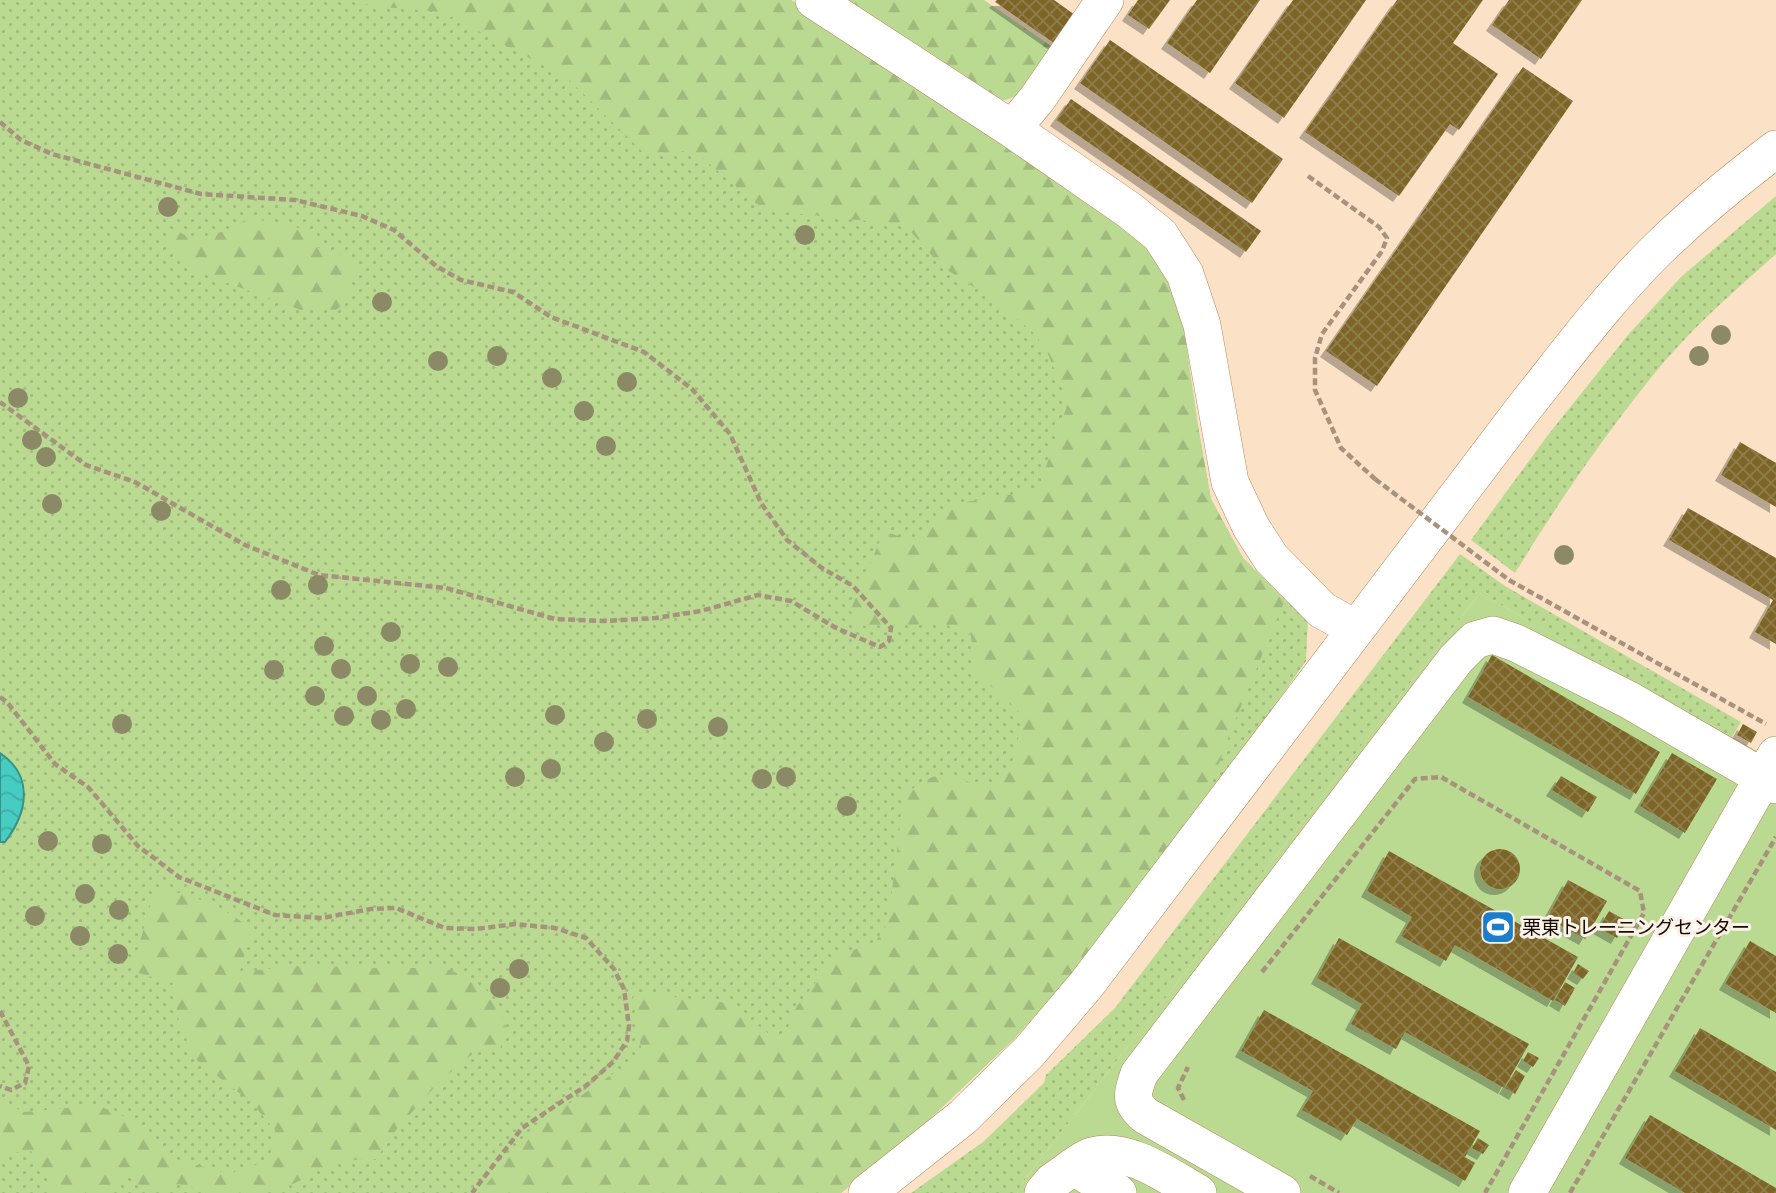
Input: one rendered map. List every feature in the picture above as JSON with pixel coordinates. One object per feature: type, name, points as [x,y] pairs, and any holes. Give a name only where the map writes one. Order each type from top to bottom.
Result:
[{"type":"street","points":[[814,0],[1012,129],[1129,210],[1160,235],[1185,274],[1202,325],[1230,482],[1251,527],[1271,558],[1322,610],[1356,629]]},
{"type":"street","points":[[1012,129],[1037,99],[1105,0]]},
{"type":"street","points":[[867,1193],[962,1117],[1029,1052],[1086,985],[1590,324],[1657,250],[1724,189],[1776,149]]},
{"type":"street","points":[[1293,1183],[1146,1116],[1135,1107],[1133,1093],[1139,1074],[1457,659],[1475,640],[1493,635],[1516,643],[1764,771],[1527,1193]]},
{"type":"street","points":[[1043,1193],[1052,1182],[1090,1157],[1111,1154],[1132,1158],[1198,1193]]},
{"type":"street","points":[[1073,1167],[1118,1193]]},
{"type":"path","points":[[0,122],[21,140],[52,154],[201,194],[295,200],[362,216],[394,230],[436,266],[461,280],[513,292],[551,317],[644,352],[692,389],[723,425],[730,434],[761,503],[787,540],[822,568],[853,586],[891,628],[889,641],[880,647],[836,628],[791,601],[758,596],[701,611],[656,618],[604,621],[555,619],[446,588],[319,575],[246,545],[135,482],[86,466],[0,402]]},
{"type":"path","points":[[1308,176],[1379,227],[1387,237],[1382,251],[1322,334],[1315,358],[1315,390],[1341,448],[1375,479],[1509,580],[1767,724],[1764,771]]},
{"type":"path","points":[[0,697],[7,702],[54,764],[88,787],[138,846],[179,877],[275,915],[322,918],[371,909],[396,908],[445,928],[476,929],[515,923],[555,928],[586,938],[614,970],[624,989],[629,1026],[627,1041],[613,1062],[587,1085],[522,1128],[472,1193]]},
{"type":"path","points":[[1260,974],[1415,779],[1441,777],[1640,891],[1644,913],[1485,1193]]},
{"type":"path","points":[[1570,1193],[1776,838]]},
{"type":"path","points":[[0,1011],[29,1066],[25,1083],[10,1090],[0,1086]]},
{"type":"path","points":[[1188,1107],[1178,1088],[1192,1061]]},
{"type":"path","points":[[1293,1183],[1339,1193]]},
{"type":"green space","points":[[0,0],[791,0],[1141,240],[1199,432],[1211,499],[1243,558],[1285,600],[1308,618],[1306,661],[1203,809],[1013,1040],[841,1193],[0,1193]]},
{"type":"green space","points":[[356,0],[791,0],[1141,240],[1166,274],[1182,316],[1211,499],[1243,558],[1285,600],[1229,735],[1203,809],[1078,968],[1013,1040],[909,1139],[841,1193],[479,1193],[532,1129],[642,1054],[633,997],[648,994],[729,1003],[781,1043],[797,1006],[836,957],[876,941],[888,922],[904,794],[926,780],[942,775],[958,777],[980,785],[997,785],[1015,757],[1022,715],[974,671],[971,635],[944,624],[854,626],[851,609],[884,531],[918,543],[954,504],[1038,490],[1068,403],[1048,354],[1036,335],[996,301],[941,266],[905,225],[764,210],[693,150],[647,156],[567,78],[442,12],[371,6]]},
{"type":"green space","points":[[841,0],[984,0],[1054,48],[1024,89],[1008,99],[998,101]]},
{"type":"green space","points":[[1776,196],[1776,254],[1695,329],[1650,379],[1580,474],[1515,573],[1471,540],[1548,435],[1628,335],[1681,277]]},
{"type":"green space","points":[[250,218],[309,230],[316,247],[358,260],[355,276],[342,305],[336,310],[301,310],[187,268],[162,239],[180,232],[192,240],[221,232]]},
{"type":"green space","points":[[1460,554],[1505,586],[1741,722],[1732,737],[1480,593],[1028,1175],[1017,1193],[911,1193],[983,1142],[1044,1083],[1046,1075],[1115,1008]]},
{"type":"green space","name":"栗東トレーニングセンター","points":[[1480,593],[1776,762],[1776,1193],[1017,1193],[1028,1175]]},
{"type":"green space","points":[[155,888],[206,902],[251,929],[240,972],[306,965],[445,968],[473,980],[490,993],[506,1027],[500,1049],[476,1051],[439,1082],[396,1130],[376,1159],[338,1161],[291,1185],[261,1193],[212,1193],[179,1184],[148,1193],[128,1175],[110,1184],[114,1193],[49,1193],[47,1179],[31,1151],[0,1154],[0,1102],[25,1112],[97,1105],[139,1123],[169,1157],[229,1174],[273,1159],[275,1130],[251,1102],[194,1058],[177,1015],[176,984],[132,971]]},
{"type":"water","points":[[0,753],[18,772],[24,795],[19,819],[5,842],[0,842]]},
{"type":"building","points":[[1054,0],[1075,15],[1055,44],[995,2]]},
{"type":"building","points":[[1138,0],[1170,0],[1149,29],[1128,15]]},
{"type":"building","points":[[1197,0],[1260,0],[1210,73],[1167,43]]},
{"type":"building","points":[[1293,0],[1366,0],[1284,118],[1235,83]]},
{"type":"building","points":[[1397,0],[1483,0],[1453,43],[1498,74],[1459,130],[1450,124],[1399,196],[1305,132]]},
{"type":"building","points":[[1509,0],[1582,0],[1541,59],[1492,25]]},
{"type":"building","points":[[1110,40],[1283,159],[1252,203],[1080,83]]},
{"type":"building","points":[[1523,67],[1573,101],[1377,386],[1326,351]]},
{"type":"building","points":[[1071,99],[1261,231],[1246,252],[1056,120]]},
{"type":"building","points":[[1740,442],[1776,463],[1776,507],[1721,475]]},
{"type":"building","points":[[1688,508],[1776,558],[1776,644],[1755,632],[1773,600],[1669,540]]},
{"type":"building","points":[[1492,655],[1660,752],[1636,794],[1468,697]]},
{"type":"building","points":[[1743,724],[1757,732],[1751,743],[1737,735]]},
{"type":"building","points":[[1672,753],[1717,779],[1685,833],[1640,806]]},
{"type":"building","points":[[1561,776],[1597,797],[1588,812],[1552,790]]},
{"type":"building","points":[[1500,849],[1514,855],[1520,869],[1514,883],[1500,889],[1486,883],[1480,869],[1486,855]]},
{"type":"building","points":[[1389,851],[1578,957],[1553,1001],[1455,945],[1446,961],[1401,936],[1412,917],[1367,891]]},
{"type":"building","points":[[1568,880],[1607,901],[1585,939],[1547,918]]},
{"type":"building","points":[[1609,911],[1627,921],[1617,938],[1599,928]]},
{"type":"building","points":[[1339,938],[1529,1044],[1504,1088],[1405,1032],[1396,1049],[1351,1024],[1362,1004],[1317,978]]},
{"type":"building","points":[[1750,941],[1776,956],[1776,1013],[1725,984]]},
{"type":"building","points":[[1578,964],[1589,971],[1583,979],[1573,973]]},
{"type":"building","points":[[1565,982],[1575,988],[1565,1006],[1555,1000]]},
{"type":"building","points":[[1264,1010],[1480,1131],[1465,1157],[1475,1163],[1465,1181],[1357,1119],[1347,1135],[1302,1110],[1313,1091],[1241,1051]]},
{"type":"building","points":[[1700,1028],[1776,1072],[1776,1130],[1675,1071]]},
{"type":"building","points":[[1528,1052],[1539,1058],[1533,1067],[1523,1061]]},
{"type":"building","points":[[1516,1070],[1525,1076],[1515,1094],[1505,1088]]},
{"type":"building","points":[[1650,1115],[1776,1188],[1776,1193],[1685,1193],[1625,1158]]},
{"type":"building","points":[[1478,1138],[1489,1145],[1483,1154],[1472,1148]]},
{"type":"place","name":"栗東トレーニングセンター","points":[[1498,927]]}]
